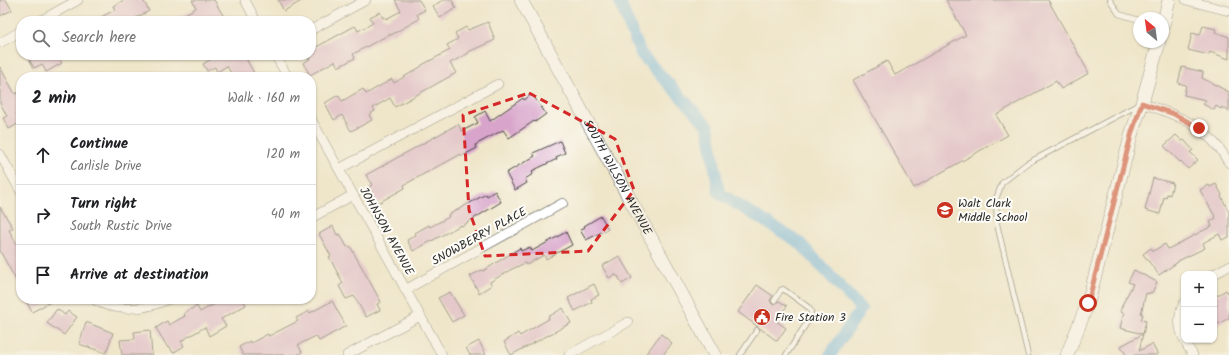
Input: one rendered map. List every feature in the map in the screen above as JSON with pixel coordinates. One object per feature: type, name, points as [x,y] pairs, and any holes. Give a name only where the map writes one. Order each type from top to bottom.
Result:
[{"type":"main road","name":"SOUTH WILSON AVENUE","points":[[520,0],[715,355]]},
{"type":"main road","points":[[1166,12],[1169,0]]},
{"type":"main road","points":[[1067,355],[1088,303],[1132,132],[1142,103],[1156,48]]},
{"type":"street","points":[[49,16],[78,0]]},
{"type":"street","points":[[244,0],[253,16]]},
{"type":"street","points":[[316,27],[366,0]]},
{"type":"street","points":[[1186,0],[1229,11]]},
{"type":"street","points":[[0,43],[16,35]]},
{"type":"street","points":[[278,60],[285,72]]},
{"type":"street","points":[[339,169],[498,84]]},
{"type":"street","points":[[1142,103],[1174,114],[1199,128],[1218,147],[1229,163]]},
{"type":"street","name":"JOHNSON AVENUE","points":[[316,128],[442,355]]},
{"type":"street","points":[[0,154],[16,183]]},
{"type":"street","points":[[316,215],[353,195]]},
{"type":"street","name":"SNOWBERRY PLACE","points":[[405,290],[563,203]]},
{"type":"street","points":[[1217,272],[1229,266]]},
{"type":"street","points":[[103,304],[120,308],[148,307],[156,304]]},
{"type":"street","points":[[1182,307],[1179,324],[1183,339],[1193,355]]},
{"type":"street","points":[[347,355],[420,316]]},
{"type":"street","points":[[569,355],[628,322]]},
{"type":"lane","points":[[1110,0],[1118,14],[1133,18]]},
{"type":"lane","points":[[1028,355],[997,224],[996,199],[1002,183],[1026,164],[1142,103]]},
{"type":"lane","points":[[774,301],[782,289],[808,307],[811,312],[810,318],[786,355]]},
{"type":"lane","points":[[740,355],[756,330]]},
{"type":"highlighted area","points":[[529,93],[615,139],[634,190],[588,251],[485,256],[469,210],[463,115]]},
{"type":"building","points":[[0,0],[6,0],[12,10],[0,16]]},
{"type":"building","points":[[124,0],[143,0],[149,11],[140,16],[103,16],[115,10],[113,6]]},
{"type":"building","points":[[192,0],[214,0],[223,16],[181,16],[196,8]]},
{"type":"building","points":[[278,0],[303,0],[284,11]]},
{"type":"building","points":[[395,0],[419,0],[425,10],[417,14],[419,19],[353,54],[355,58],[338,67],[335,61],[315,72],[308,72],[303,63],[308,60],[316,60],[316,47],[355,26],[358,31],[373,23],[370,17],[380,12],[383,18],[385,17],[386,19],[401,11]]},
{"type":"building","points":[[443,0],[452,0],[456,8],[440,18],[433,6]]},
{"type":"building","points":[[946,0],[1048,0],[1089,73],[1061,89],[1056,81],[996,115],[1008,135],[914,188],[853,80],[887,61],[895,75],[966,35]]},
{"type":"building","points":[[488,22],[495,40],[468,52],[469,53],[450,63],[456,73],[395,107],[390,98],[373,108],[375,111],[369,115],[372,120],[351,131],[342,115],[334,120],[325,103],[338,95],[342,101],[363,89],[366,94],[392,79],[394,83],[422,65],[450,50],[447,45],[458,39],[455,33],[466,27],[468,30]]},
{"type":"building","points":[[1203,26],[1216,29],[1215,32],[1229,37],[1229,59],[1210,52],[1209,55],[1188,50],[1192,33],[1200,35]]},
{"type":"building","points":[[30,60],[60,60],[62,63],[46,72],[42,64],[34,68]]},
{"type":"building","points":[[210,60],[247,60],[253,72],[230,72],[227,66],[217,72],[215,67],[207,71],[203,64]]},
{"type":"building","points":[[0,67],[16,94],[16,125],[9,129],[3,118],[7,116],[0,103]]},
{"type":"building","points":[[1182,67],[1203,72],[1202,78],[1229,92],[1229,111],[1222,107],[1221,109],[1216,106],[1214,110],[1203,104],[1206,100],[1184,95],[1186,85],[1178,83]]},
{"type":"building","points":[[532,94],[546,114],[535,122],[534,121],[509,138],[503,130],[475,145],[477,148],[462,156],[461,154],[404,185],[405,188],[378,203],[369,187],[372,185],[366,175],[458,124],[462,131],[478,123],[475,117],[485,111],[490,121],[523,98],[524,100]]},
{"type":"building","points":[[1176,135],[1182,141],[1184,140],[1193,150],[1190,152],[1198,160],[1188,169],[1164,146]]},
{"type":"building","points":[[560,141],[565,153],[556,157],[557,159],[532,171],[533,174],[525,179],[527,183],[515,190],[506,173],[535,156],[533,153]]},
{"type":"building","points":[[1153,178],[1173,183],[1170,195],[1167,194],[1166,198],[1164,197],[1160,214],[1145,210]]},
{"type":"building","points":[[1216,184],[1229,212],[1229,237],[1222,240],[1219,234],[1203,243],[1205,248],[1178,261],[1159,275],[1143,254],[1151,248],[1153,251],[1165,244],[1168,249],[1212,226],[1210,222],[1216,218],[1200,190],[1209,185],[1210,187]]},
{"type":"building","points":[[495,191],[501,202],[462,226],[461,225],[413,251],[407,240],[416,235],[415,233],[429,225],[430,227],[449,217],[448,215],[486,194],[487,196]]},
{"type":"building","points":[[0,207],[13,228],[9,230],[16,243],[16,280],[0,251]]},
{"type":"building","points":[[601,216],[608,229],[586,240],[580,230]]},
{"type":"building","points":[[333,226],[337,235],[340,234],[347,247],[350,246],[381,302],[377,304],[380,310],[366,317],[354,296],[346,299],[339,286],[343,283],[319,234]]},
{"type":"building","points":[[566,232],[572,245],[546,259],[544,255],[526,265],[525,263],[510,270],[490,282],[492,285],[479,293],[470,276],[482,270],[483,271],[520,248],[521,251],[530,247],[532,251]]},
{"type":"building","points":[[619,256],[632,278],[622,284],[618,276],[615,274],[609,278],[602,266]]},
{"type":"building","points":[[1134,270],[1157,282],[1152,293],[1146,293],[1141,314],[1143,314],[1141,320],[1146,321],[1143,334],[1120,328],[1124,313],[1120,312],[1133,284],[1128,282]]},
{"type":"building","points":[[594,284],[599,295],[591,299],[592,302],[575,311],[568,298]]},
{"type":"building","name":"Fire Station 3","points":[[757,285],[773,296],[770,300],[772,304],[779,301],[787,306],[776,321],[786,328],[777,341],[738,312]]},
{"type":"building","points":[[1226,290],[1229,295],[1229,318],[1218,324],[1217,322],[1217,295]]},
{"type":"building","points":[[450,292],[464,315],[452,322],[438,298]]},
{"type":"building","points":[[332,301],[346,326],[319,341],[316,336],[298,345],[302,352],[297,355],[243,355],[239,347],[250,341],[251,343],[268,334],[269,336],[298,321],[296,318],[309,311],[310,313]]},
{"type":"building","points":[[28,304],[47,304],[32,312]]},
{"type":"building","points":[[214,304],[246,305],[221,319],[226,326],[209,336],[205,327],[181,341],[184,346],[173,353],[170,347],[168,348],[156,328],[167,321],[169,325],[185,316],[184,313],[197,306],[200,312]]},
{"type":"building","points":[[563,308],[571,323],[511,355],[504,342],[518,333],[520,336],[549,319],[548,317]]},
{"type":"building","points":[[57,309],[65,315],[68,311],[77,317],[64,335],[47,323]]},
{"type":"building","points":[[86,322],[113,333],[106,353],[79,344]]},
{"type":"building","points":[[150,330],[152,355],[122,355],[120,340],[135,339],[134,332]]},
{"type":"building","points":[[661,334],[672,343],[663,355],[645,355]]},
{"type":"building","points":[[1143,334],[1139,351],[1152,344],[1158,355],[1126,355],[1121,346]]},
{"type":"building","points":[[479,341],[486,355],[470,355],[466,348]]},
{"type":"waterway","points":[[619,0],[641,54],[708,126],[719,193],[800,243],[861,309],[830,355]]},
{"type":"place","name":"Walt Clark Middle School","points":[[945,210]]},
{"type":"place","name":"Fire Station 3","points":[[762,317]]},
{"type":"route","points":[[1088,303],[1132,132],[1142,103],[1174,114],[1199,128]]}]
